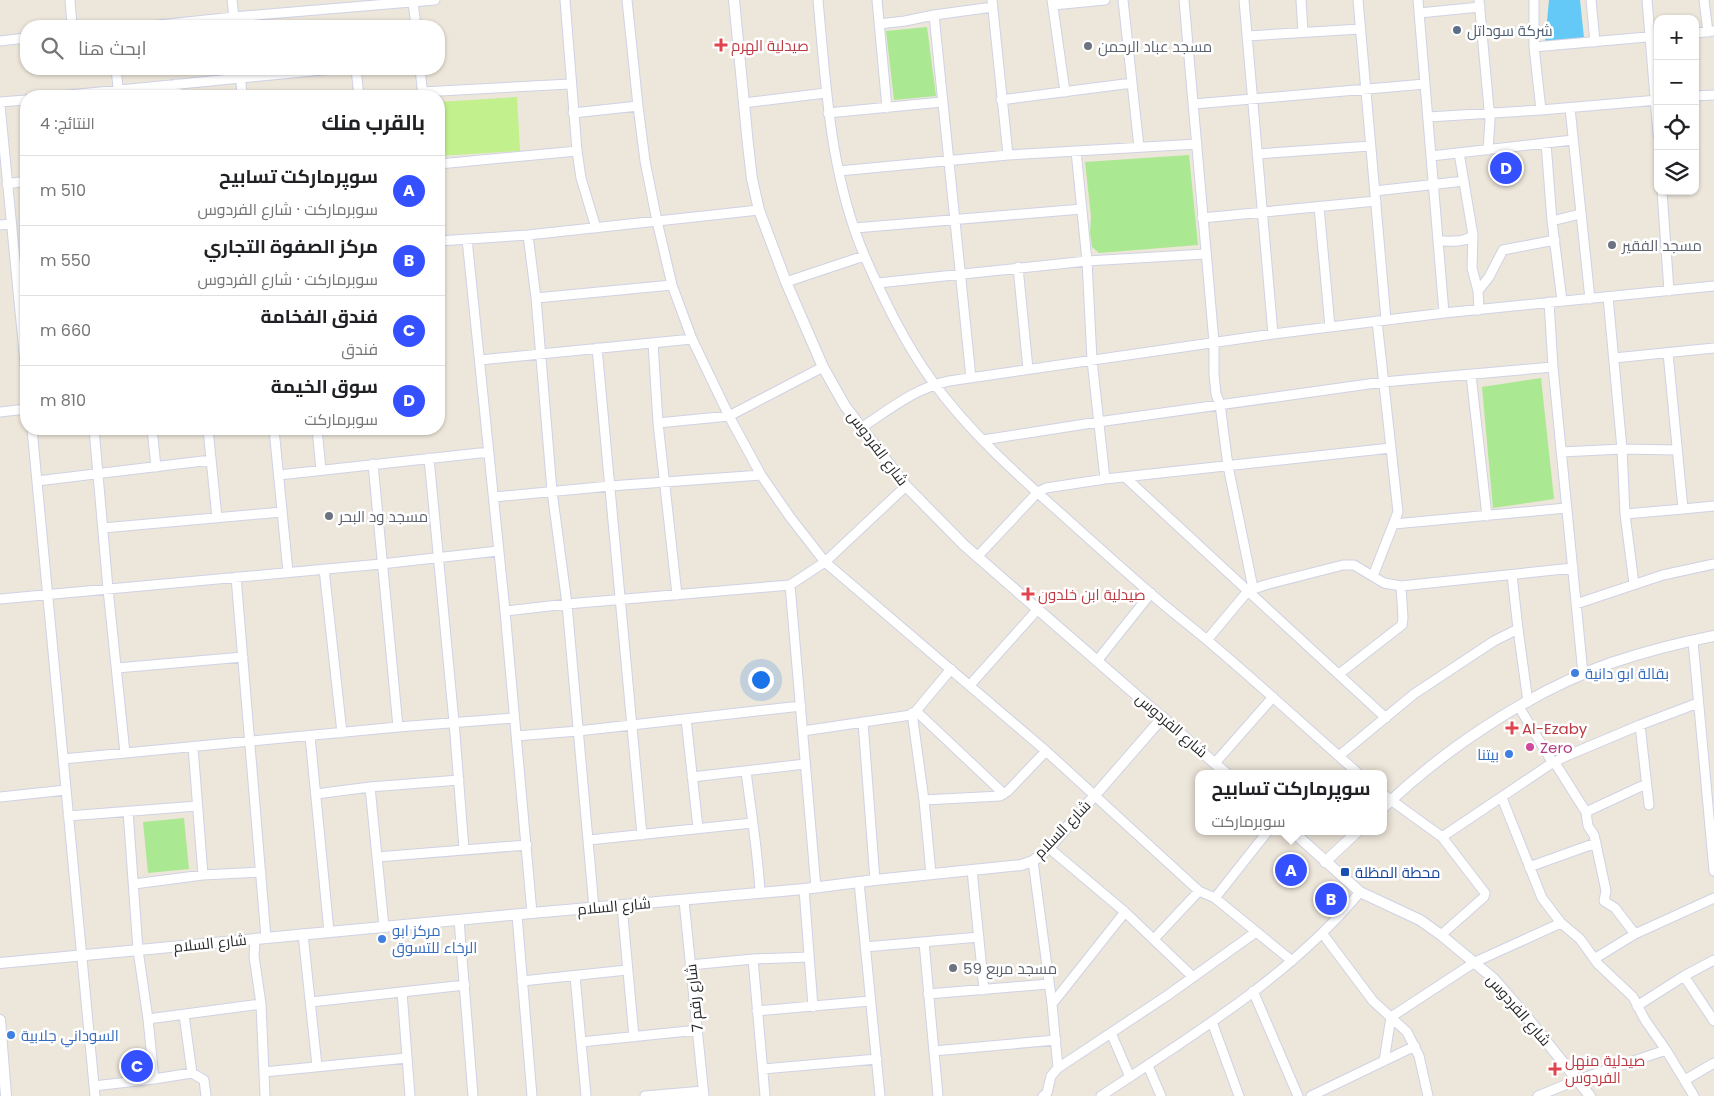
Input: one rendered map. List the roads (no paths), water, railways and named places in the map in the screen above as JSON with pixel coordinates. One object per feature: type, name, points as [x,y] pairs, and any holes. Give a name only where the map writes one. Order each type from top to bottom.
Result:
[{"type":"street","points":[[70,0],[72,20]]},
{"type":"street","points":[[232,0],[234,20]]},
{"type":"street","points":[[250,20],[394,2],[435,0]]},
{"type":"street","points":[[565,0],[570,84],[577,151],[581,178],[596,228]]},
{"type":"street","points":[[627,0],[645,161],[656,221],[672,285],[692,339],[729,416],[761,475],[790,517],[825,562],[1046,751],[1199,891],[1215,898],[1292,961]]},
{"type":"street","name":"شارع الفردوس","points":[[734,0],[752,179],[759,210],[786,282],[824,367],[845,406],[906,486],[931,513],[1037,610],[1223,770]]},
{"type":"street","points":[[818,0],[832,145],[855,228],[864,256],[906,341],[935,384],[983,440],[1038,492],[1151,594],[1273,697],[1355,770]]},
{"type":"street","points":[[877,0],[887,108]]},
{"type":"street","points":[[1065,92],[1052,2],[1106,0]]},
{"type":"street","points":[[1123,0],[1139,147]]},
{"type":"street","points":[[1184,0],[1214,342],[1216,394],[1220,404],[1228,466],[1251,590]]},
{"type":"street","points":[[1244,0],[1273,334]]},
{"type":"street","points":[[1301,0],[1303,32]]},
{"type":"street","points":[[1358,0],[1370,146],[1376,191],[1384,382],[1398,512],[1373,576]]},
{"type":"street","points":[[1418,0],[1444,314]]},
{"type":"street","points":[[1534,0],[1534,47],[1541,110]]},
{"type":"street","points":[[1591,0],[1595,42]]},
{"type":"street","points":[[1534,47],[1654,37],[1647,0]]},
{"type":"street","points":[[1704,0],[1711,31]]},
{"type":"street","points":[[413,2],[415,20]]},
{"type":"street","points":[[879,24],[905,21],[993,4],[1001,100],[1008,155]]},
{"type":"street","points":[[1419,13],[1480,4],[1490,113],[1488,150]]},
{"type":"street","points":[[934,15],[971,378]]},
{"type":"street","points":[[1247,36],[1360,29]]},
{"type":"street","points":[[0,41],[20,39]]},
{"type":"street","points":[[117,75],[119,90]]},
{"type":"street","points":[[138,90],[228,75]]},
{"type":"street","points":[[240,75],[241,90]]},
{"type":"street","points":[[357,75],[358,90]]},
{"type":"street","points":[[420,75],[422,90]]},
{"type":"street","points":[[1001,100],[1132,83]]},
{"type":"street","points":[[176,84],[176,90]]},
{"type":"street","points":[[445,92],[570,84]]},
{"type":"street","points":[[1194,104],[1425,84]]},
{"type":"street","points":[[744,103],[826,93]]},
{"type":"street","points":[[1699,96],[1714,94]]},
{"type":"street","points":[[1428,117],[1570,108],[1654,100]]},
{"type":"street","points":[[20,101],[0,104],[20,302]]},
{"type":"street","points":[[828,113],[942,102]]},
{"type":"street","points":[[573,113],[638,106]]},
{"type":"street","points":[[1570,108],[1590,299]]},
{"type":"street","points":[[1431,156],[1573,140]]},
{"type":"street","points":[[1546,143],[1552,221],[1562,301]]},
{"type":"street","points":[[838,170],[1008,155],[1197,144]]},
{"type":"street","points":[[1257,154],[1370,146]]},
{"type":"street","points":[[445,163],[577,151]]},
{"type":"street","points":[[1076,151],[1087,261],[1092,360],[1105,479]]},
{"type":"street","points":[[1459,153],[1473,236],[1472,268],[1478,291],[1479,310]]},
{"type":"street","points":[[1376,191],[1464,181]]},
{"type":"street","points":[[7,184],[20,182]]},
{"type":"street","points":[[1662,195],[1669,290]]},
{"type":"street","points":[[1202,218],[1376,202]]},
{"type":"street","points":[[1319,207],[1330,327]]},
{"type":"street","points":[[855,228],[1082,209]]},
{"type":"street","points":[[445,240],[528,235],[759,210]]},
{"type":"street","points":[[1552,221],[1580,214]]},
{"type":"street","points":[[0,225],[11,224]]},
{"type":"street","points":[[528,235],[536,298],[552,491],[567,604],[594,908]]},
{"type":"street","points":[[1438,241],[1457,241],[1473,236]]},
{"type":"street","points":[[467,238],[505,611],[532,913]]},
{"type":"street","points":[[1478,291],[1489,277],[1503,250],[1555,240]]},
{"type":"street","points":[[878,283],[1018,267],[1205,254]]},
{"type":"street","points":[[786,282],[864,256]]},
{"type":"street","points":[[1018,267],[1028,369]]},
{"type":"street","points":[[536,298],[672,285]]},
{"type":"street","points":[[861,428],[916,392],[935,384],[971,378],[1273,334],[1549,302],[1714,286]]},
{"type":"street","points":[[1608,297],[1622,449],[1625,514],[1634,584]]},
{"type":"street","points":[[1549,302],[1553,367],[1583,674]]},
{"type":"street","points":[[480,360],[692,339]]},
{"type":"street","points":[[653,343],[663,481],[677,595]]},
{"type":"street","points":[[598,348],[642,835]]},
{"type":"street","points":[[1614,358],[1714,348]]},
{"type":"street","points":[[1668,353],[1683,510]]},
{"type":"street","points":[[658,423],[729,416],[824,367]]},
{"type":"street","points":[[983,440],[1220,404],[1384,382],[1553,367]]},
{"type":"street","points":[[1471,375],[1487,516]]},
{"type":"street","points":[[0,412],[20,410]]},
{"type":"street","points":[[33,435],[80,955],[95,1096]]},
{"type":"street","points":[[95,435],[108,589],[126,753]]},
{"type":"street","points":[[153,435],[156,467]]},
{"type":"street","points":[[209,435],[217,518]]},
{"type":"street","points":[[275,435],[288,572]]},
{"type":"street","points":[[318,435],[321,470]]},
{"type":"street","points":[[977,557],[1038,492],[1057,486],[1105,479],[1391,448]]},
{"type":"street","points":[[1561,452],[1622,449],[1677,450]]},
{"type":"street","points":[[279,475],[489,452]]},
{"type":"street","points":[[429,458],[464,849]]},
{"type":"street","points":[[37,481],[211,460]]},
{"type":"street","points":[[373,464],[398,727]]},
{"type":"street","points":[[494,497],[663,481],[761,475]]},
{"type":"street","points":[[1125,477],[1251,590],[1386,718]]},
{"type":"street","points":[[505,611],[622,599],[790,586],[825,562],[906,486]]},
{"type":"street","points":[[1625,514],[1714,506]]},
{"type":"street","points":[[1394,524],[1566,508]]},
{"type":"street","points":[[103,528],[282,512]]},
{"type":"street","points":[[0,599],[381,564],[498,551]]},
{"type":"street","points":[[1207,640],[1251,590],[1343,564],[1354,565],[1384,583],[1400,586],[1573,568]]},
{"type":"street","points":[[1576,604],[1664,575],[1714,564]]},
{"type":"street","points":[[324,569],[342,733]]},
{"type":"street","points":[[1512,575],[1524,704],[1552,760],[1586,812],[1588,826],[1594,835],[1606,891],[1604,901],[1615,908],[1635,934]]},
{"type":"street","points":[[236,577],[261,872],[261,938],[254,956],[261,1004],[265,1096]]},
{"type":"street","points":[[790,586],[816,888]]},
{"type":"street","points":[[1340,674],[1402,625],[1400,586]]},
{"type":"street","points":[[1097,661],[1151,594]]},
{"type":"street","points":[[970,685],[1037,610]]},
{"type":"street","points":[[1339,756],[1414,694],[1494,641],[1518,629]]},
{"type":"street","points":[[1387,800],[1463,742],[1492,723],[1524,704],[1583,674],[1610,663],[1665,647],[1714,636]]},
{"type":"street","points":[[1693,641],[1703,751],[1711,805],[1714,871]]},
{"type":"street","points":[[117,668],[242,657]]},
{"type":"street","points":[[803,731],[914,712],[951,669]]},
{"type":"street","points":[[1215,763],[1273,697]]},
{"type":"street","points":[[1442,837],[1549,765],[1564,757],[1698,703]]},
{"type":"street","points":[[516,736],[578,731],[801,706]]},
{"type":"street","points":[[914,712],[1004,794]]},
{"type":"street","points":[[914,712],[931,874]]},
{"type":"street","name":"شارع السلام","points":[[0,963],[816,888],[875,880],[1008,867],[1033,861],[1049,848],[1163,717]]},
{"type":"street","points":[[63,759],[398,727],[514,718]]},
{"type":"street","points":[[686,718],[698,828]]},
{"type":"street","points":[[863,722],[875,880]]},
{"type":"street","points":[[1640,725],[1649,806]]},
{"type":"street","points":[[310,736],[329,932]]},
{"type":"street","points":[[193,747],[203,875]]},
{"type":"street","points":[[1703,751],[1714,750]]},
{"type":"street","points":[[924,800],[994,798],[1004,794],[1046,751]]},
{"type":"street","points":[[692,777],[806,764]]},
{"type":"street","points":[[746,771],[758,860],[760,893]]},
{"type":"street","points":[[316,794],[370,787],[459,780]]},
{"type":"street","points":[[1586,812],[1646,784]]},
{"type":"street","points":[[370,787],[384,927]]},
{"type":"street","points":[[0,797],[66,790]]},
{"type":"street","points":[[1502,798],[1542,898],[1561,923],[1580,939],[1604,970],[1630,993],[1694,1096]]},
{"type":"street","points":[[1387,802],[1442,837],[1485,893],[1484,897],[1441,935]]},
{"type":"street","points":[[68,816],[197,806]]},
{"type":"street","points":[[128,811],[138,950],[154,1080]]},
{"type":"street","points":[[589,840],[752,823]]},
{"type":"street","points":[[1215,898],[1265,835]]},
{"type":"street","name":"شارع الفردوس","points":[[1296,835],[1360,892],[1420,920],[1475,962],[1507,992],[1590,1096]]},
{"type":"street","points":[[1325,862],[1354,835]]},
{"type":"street","points":[[1529,867],[1596,843]]},
{"type":"street","points":[[377,857],[526,845]]},
{"type":"street","points":[[1049,848],[1125,912],[1193,977]]},
{"type":"street","points":[[1033,861],[1052,1004],[1058,1068]]},
{"type":"street","points":[[972,870],[984,990]]},
{"type":"street","points":[[134,884],[203,875],[261,872]]},
{"type":"street","points":[[859,882],[880,1096]]},
{"type":"street","points":[[804,889],[813,1007]]},
{"type":"street","points":[[1154,939],[1199,891]]},
{"type":"street","points":[[1101,1096],[1212,1022],[1292,961],[1343,913],[1360,892]]},
{"type":"street","points":[[1594,959],[1635,934],[1714,898]]},
{"type":"street","name":"شارع رقم 7","points":[[684,900],[704,1093]]},
{"type":"street","points":[[622,906],[634,1037]]},
{"type":"street","points":[[1052,1004],[1125,912]]},
{"type":"street","points":[[517,915],[532,1096]]},
{"type":"street","points":[[459,920],[473,1096]]},
{"type":"street","points":[[1384,1061],[1390,1016],[1475,962],[1561,923]]},
{"type":"street","points":[[1044,1096],[1047,1093],[1051,1076],[1058,1068],[1256,932]]},
{"type":"street","points":[[303,934],[317,1066]]},
{"type":"street","points":[[1322,934],[1373,1001],[1407,1032],[1419,1056],[1428,1096]]},
{"type":"street","points":[[865,947],[979,937]]},
{"type":"street","points":[[924,942],[938,1096]]},
{"type":"street","points":[[690,965],[752,959],[809,957]]},
{"type":"street","points":[[752,959],[765,1096]]},
{"type":"street","points":[[1637,1006],[1684,976],[1714,960]]},
{"type":"street","points":[[522,981],[628,970]]},
{"type":"street","points":[[575,976],[586,1096]]},
{"type":"street","points":[[1684,976],[1714,1021]]},
{"type":"street","points":[[928,994],[1048,984]]},
{"type":"street","points":[[311,1002],[465,985]]},
{"type":"street","points":[[1252,991],[1298,1096]]},
{"type":"street","points":[[402,992],[410,1096]]},
{"type":"street","points":[[757,1011],[870,1001]]},
{"type":"street","points":[[148,1019],[261,1004]]},
{"type":"street","points":[[184,1015],[192,1073]]},
{"type":"street","points":[[0,1020],[2,1066],[6,1096]]},
{"type":"street","points":[[1212,1022],[1239,1096]]},
{"type":"street","points":[[581,1042],[698,1030]]},
{"type":"street","points":[[1111,1033],[1130,1077]]},
{"type":"street","points":[[934,1051],[1056,1040]]},
{"type":"street","points":[[1313,1096],[1415,1046]]},
{"type":"street","points":[[1538,1096],[1577,1080],[1666,1050]]},
{"type":"street","points":[[264,1072],[407,1058]]},
{"type":"street","points":[[763,1069],[877,1059]]},
{"type":"street","points":[[1685,1080],[1714,1063]]},
{"type":"street","points":[[1148,1066],[1161,1096]]},
{"type":"street","points":[[94,1086],[154,1080],[192,1073],[204,1080],[206,1096]]},
{"type":"street","points":[[645,1096],[704,1093]]},
{"type":"water","points":[[1549,0],[1580,0],[1584,38],[1545,42]]},
{"type":"place","name":"شركة سوداتل","points":[[1457,30]]},
{"type":"place","name":"صيدلية الهرم","points":[[721,45]]},
{"type":"place","name":"مسجد عباد الرحمن","points":[[1088,46]]},
{"type":"place","name":"سوق الخيمة","points":[[1506,168]]},
{"type":"place","name":"مسجد الفقير","points":[[1612,245]]},
{"type":"place","name":"مسجد ود البحر","points":[[329,516]]},
{"type":"place","name":"صيدلية ابن خلدون","points":[[1028,594]]},
{"type":"place","name":"بقالة ابو دانية","points":[[1575,673]]},
{"type":"place","name":"Al-Ezaby","points":[[1512,728]]},
{"type":"place","name":"Zero","points":[[1530,747]]},
{"type":"place","name":"بيتنا","points":[[1509,754]]},
{"type":"place","name":"سوپرمارکت تسابيح","points":[[1291,870]]},
{"type":"place","name":"محطة المظلة","points":[[1345,872]]},
{"type":"place","name":"مركز الصفوة التجاري","points":[[1331,899]]},
{"type":"place","name":"مركز ابو الرخاء للتسوق","points":[[382,939]]},
{"type":"place","name":"مسجد مربع 59","points":[[953,968]]},
{"type":"place","name":"السوداني جلابية","points":[[11,1035]]},
{"type":"place","name":"فندق الفخامة","points":[[137,1066]]},
{"type":"place","name":"صيدلية منهل الفردوس","points":[[1555,1069]]}]
